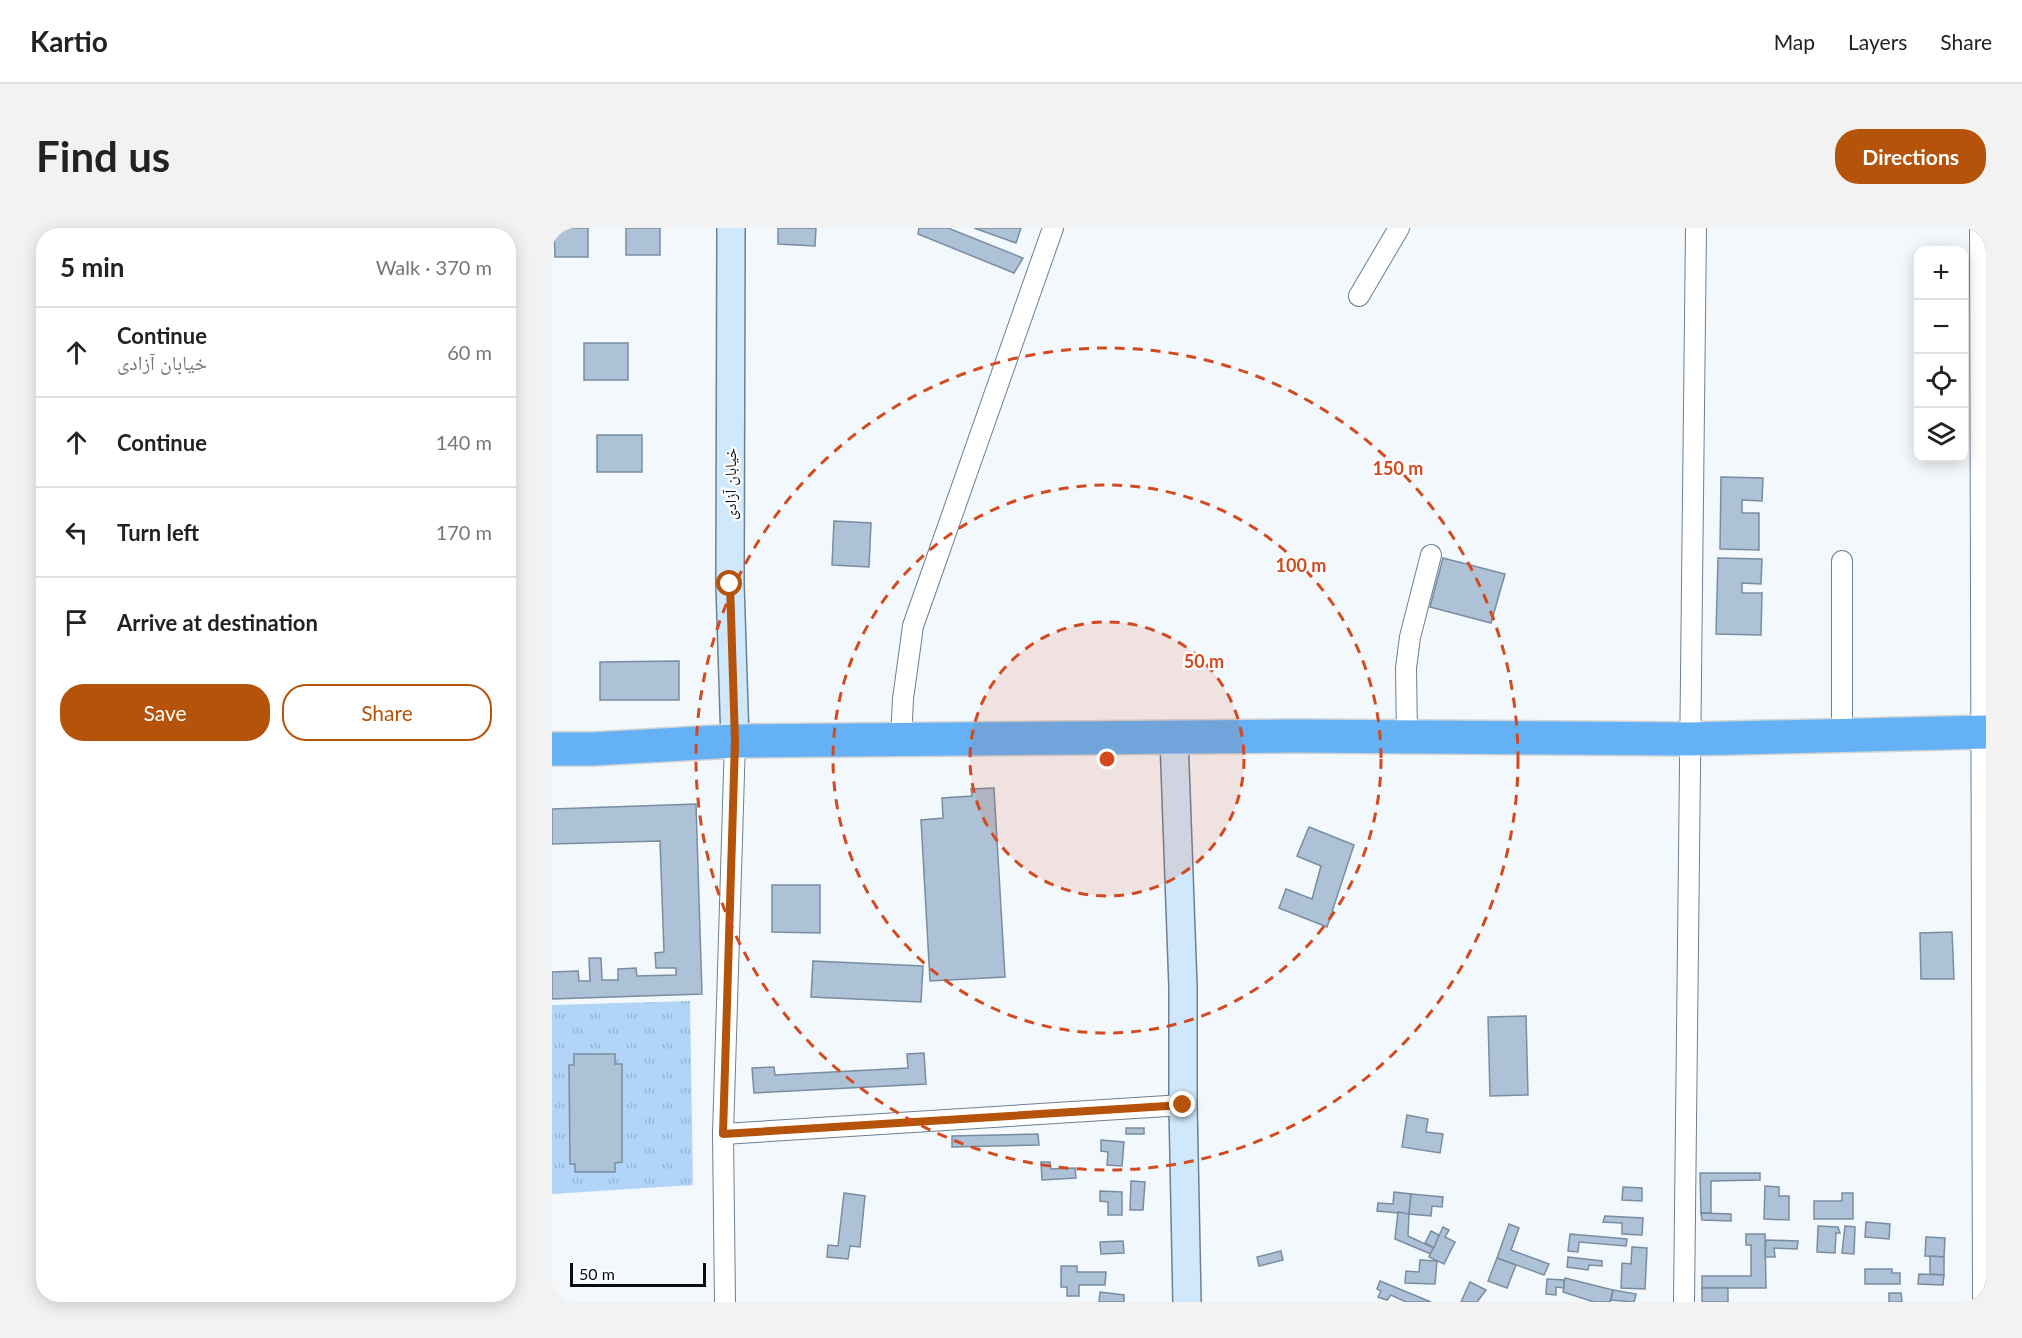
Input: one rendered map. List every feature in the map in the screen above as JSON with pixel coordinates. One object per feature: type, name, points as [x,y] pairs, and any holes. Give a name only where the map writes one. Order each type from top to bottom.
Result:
[{"type":"highway","points":[[552,749],[735,741],[1294,736],[1690,739],[1984,733]]},
{"type":"street","name":"خیابان آزادی","points":[[731,228],[730,584],[735,741]]},
{"type":"street","points":[[901,740],[903,699],[913,626],[1053,228]]},
{"type":"street","points":[[1359,296],[1399,228]]},
{"type":"street","points":[[1684,1302],[1696,228]]},
{"type":"street","points":[[1980,228],[1984,733],[1983,1302]]},
{"type":"street","points":[[1407,736],[1406,668],[1410,638],[1431,555]]},
{"type":"street","points":[[1842,561],[1842,736]]},
{"type":"street","points":[[1174,738],[1183,987],[1187,1302]]},
{"type":"street","points":[[725,1302],[723,1134],[735,741]]},
{"type":"street","points":[[723,1134],[1183,1105]]},
{"type":"green space","points":[[690,1001],[693,1185],[552,1194],[552,1005]]},
{"type":"building","points":[[554,228],[588,228],[588,257],[555,257]]},
{"type":"building","points":[[626,228],[660,228],[660,255],[626,255]]},
{"type":"building","points":[[778,228],[816,228],[815,246],[778,244]]},
{"type":"building","points":[[919,228],[948,228],[1023,258],[1014,273],[918,234]]},
{"type":"building","points":[[974,228],[1021,228],[1016,243]]},
{"type":"building","points":[[584,343],[628,343],[628,380],[584,380]]},
{"type":"building","points":[[597,435],[642,435],[642,472],[597,472]]},
{"type":"building","points":[[1721,477],[1763,478],[1762,501],[1742,500],[1742,513],[1759,513],[1759,550],[1720,549]]},
{"type":"building","points":[[834,521],[871,523],[869,567],[832,565]]},
{"type":"building","points":[[1443,558],[1505,574],[1491,623],[1430,607]]},
{"type":"building","points":[[1718,558],[1762,559],[1761,584],[1742,583],[1742,593],[1762,593],[1761,635],[1716,634]]},
{"type":"building","points":[[679,661],[679,700],[600,700],[600,662]]},
{"type":"building","points":[[994,788],[1005,977],[930,981],[921,820],[943,818],[942,798],[972,796],[971,789]]},
{"type":"building","points":[[696,804],[702,994],[552,999],[552,972],[578,971],[579,981],[590,981],[589,958],[601,958],[602,980],[618,980],[618,969],[636,968],[637,976],[676,975],[676,968],[656,968],[655,953],[664,952],[660,841],[552,844],[552,809]]},
{"type":"building","points":[[1309,827],[1354,845],[1327,927],[1279,908],[1286,889],[1312,899],[1321,866],[1297,856]]},
{"type":"building","points":[[772,885],[820,885],[820,933],[772,932]]},
{"type":"building","points":[[1952,932],[1954,979],[1921,979],[1920,933]]},
{"type":"building","points":[[813,961],[923,966],[921,1002],[811,997]]},
{"type":"building","points":[[1526,1016],[1528,1095],[1490,1096],[1488,1017]]},
{"type":"building","points":[[924,1053],[926,1084],[754,1093],[752,1068],[774,1067],[775,1075],[908,1068],[907,1054]]},
{"type":"building","points":[[574,1054],[615,1054],[615,1064],[622,1064],[622,1162],[615,1163],[615,1172],[575,1172],[575,1164],[570,1164],[569,1065],[574,1065]]},
{"type":"building","points":[[1407,1115],[1428,1119],[1426,1132],[1443,1134],[1440,1153],[1402,1147]]},
{"type":"building","points":[[1126,1128],[1144,1128],[1144,1134],[1126,1134]]},
{"type":"building","points":[[1038,1134],[1039,1145],[952,1147],[952,1136]]},
{"type":"building","points":[[1101,1140],[1124,1142],[1122,1166],[1107,1165],[1108,1152],[1101,1151]]},
{"type":"building","points":[[1041,1162],[1050,1162],[1051,1169],[1075,1168],[1076,1178],[1042,1180]]},
{"type":"building","points":[[1700,1173],[1760,1173],[1760,1180],[1711,1181],[1711,1213],[1701,1213]]},
{"type":"building","points":[[1131,1181],[1145,1182],[1143,1210],[1130,1210]]},
{"type":"building","points":[[1765,1186],[1779,1187],[1779,1196],[1789,1196],[1789,1220],[1764,1219]]},
{"type":"building","points":[[1623,1187],[1642,1188],[1642,1201],[1622,1200]]},
{"type":"building","points":[[1100,1191],[1122,1192],[1122,1215],[1108,1215],[1108,1202],[1100,1201]]},
{"type":"building","points":[[1394,1192],[1411,1194],[1409,1214],[1377,1211],[1378,1203],[1393,1204]]},
{"type":"building","points":[[844,1193],[865,1196],[860,1247],[850,1246],[848,1259],[827,1257],[828,1245],[838,1246]]},
{"type":"building","points":[[1842,1193],[1853,1193],[1853,1219],[1814,1219],[1814,1201],[1842,1201]]},
{"type":"building","points":[[1411,1194],[1443,1197],[1442,1207],[1432,1206],[1431,1216],[1409,1214]]},
{"type":"building","points":[[1398,1212],[1409,1214],[1408,1236],[1434,1248],[1431,1254],[1395,1239]]},
{"type":"building","points":[[1701,1213],[1731,1214],[1731,1221],[1702,1220]]},
{"type":"building","points":[[1605,1216],[1643,1218],[1642,1235],[1622,1234],[1622,1223],[1603,1222]]},
{"type":"building","points":[[1866,1222],[1890,1224],[1889,1239],[1865,1237]]},
{"type":"building","points":[[1509,1224],[1519,1228],[1511,1250],[1549,1264],[1544,1275],[1497,1258]]},
{"type":"building","points":[[1818,1226],[1838,1227],[1840,1233],[1836,1233],[1835,1253],[1817,1252]]},
{"type":"building","points":[[1845,1226],[1855,1227],[1854,1254],[1842,1253]]},
{"type":"building","points":[[1443,1227],[1449,1230],[1445,1237],[1455,1242],[1444,1264],[1429,1257]]},
{"type":"building","points":[[1431,1231],[1439,1235],[1434,1248],[1425,1243]]},
{"type":"building","points":[[1570,1234],[1627,1239],[1626,1246],[1579,1242],[1578,1252],[1568,1251]]},
{"type":"building","points":[[1746,1234],[1765,1234],[1766,1288],[1702,1288],[1702,1276],[1751,1276],[1751,1245],[1746,1245]]},
{"type":"building","points":[[1926,1237],[1945,1238],[1944,1257],[1925,1256]]},
{"type":"building","points":[[1766,1240],[1798,1241],[1797,1249],[1774,1248],[1775,1257],[1765,1257]]},
{"type":"building","points":[[1123,1241],[1124,1253],[1101,1254],[1100,1242]]},
{"type":"building","points":[[1632,1247],[1647,1248],[1645,1289],[1621,1288],[1622,1263],[1631,1264]]},
{"type":"building","points":[[1281,1251],[1283,1260],[1259,1266],[1257,1257]]},
{"type":"building","points":[[1930,1256],[1944,1257],[1944,1275],[1930,1274]]},
{"type":"building","points":[[1568,1257],[1602,1261],[1602,1266],[1589,1265],[1588,1270],[1567,1267]]},
{"type":"building","points":[[1497,1258],[1516,1265],[1507,1288],[1488,1281]]},
{"type":"building","points":[[1420,1260],[1437,1261],[1435,1284],[1405,1283],[1406,1271],[1419,1272]]},
{"type":"building","points":[[1061,1266],[1077,1266],[1077,1272],[1106,1272],[1105,1285],[1079,1285],[1079,1296],[1067,1296],[1067,1287],[1061,1287]]},
{"type":"building","points":[[1865,1269],[1892,1269],[1892,1273],[1900,1273],[1900,1284],[1865,1284]]},
{"type":"building","points":[[1919,1274],[1944,1275],[1943,1285],[1918,1284]]},
{"type":"building","points":[[1565,1278],[1613,1290],[1610,1302],[1594,1302],[1563,1292]]},
{"type":"building","points":[[1547,1279],[1564,1280],[1564,1288],[1556,1287],[1556,1295],[1546,1294]]},
{"type":"building","points":[[1380,1281],[1431,1302],[1406,1302],[1391,1295],[1387,1300],[1378,1297],[1381,1291],[1377,1289]]},
{"type":"building","points":[[1470,1282],[1486,1290],[1477,1302],[1461,1302]]},
{"type":"building","points":[[1702,1288],[1728,1288],[1728,1302],[1702,1302]]},
{"type":"building","points":[[1613,1290],[1636,1294],[1634,1302],[1611,1300]]},
{"type":"building","points":[[1100,1292],[1124,1295],[1124,1302],[1099,1302]]},
{"type":"building","points":[[1889,1293],[1901,1293],[1902,1302],[1889,1302]]},
{"type":"route","points":[[730,584],[735,741],[723,1134],[1183,1105]]}]
